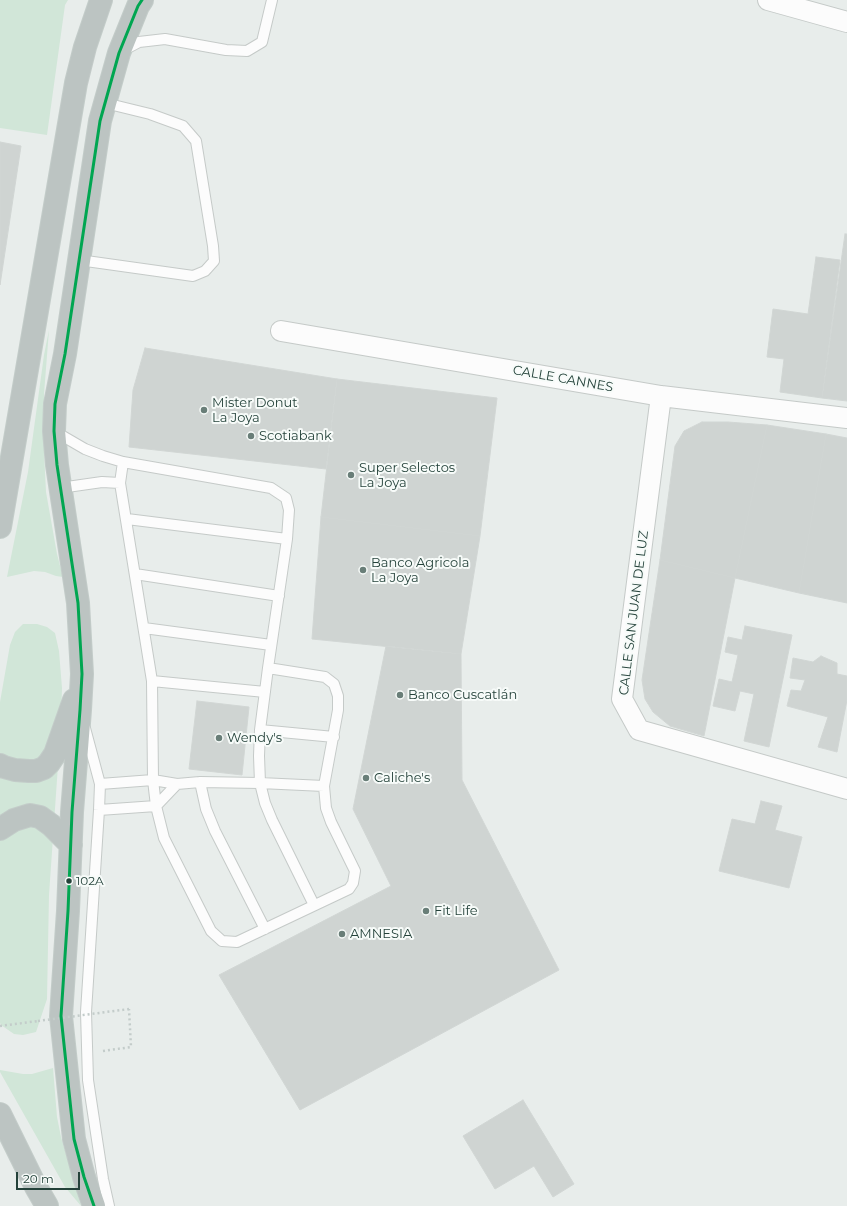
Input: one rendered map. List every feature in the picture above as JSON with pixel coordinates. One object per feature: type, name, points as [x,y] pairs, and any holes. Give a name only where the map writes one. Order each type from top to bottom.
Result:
[{"type":"highway","points":[[0,527],[76,83],[101,0]]},
{"type":"highway","points":[[94,1206],[74,1140],[61,1016],[72,812],[82,677],[78,603],[60,488],[54,431],[55,404],[100,122],[119,53],[138,6],[142,0]]},
{"type":"highway","points":[[0,765],[15,770],[28,772],[44,768],[49,763],[55,754],[82,677]]},
{"type":"highway","points":[[0,829],[14,820],[30,815],[40,817],[51,825],[71,846]]},
{"type":"highway","points":[[0,1114],[47,1206]]},
{"type":"street","points":[[768,0],[847,22]]},
{"type":"street","name":"CALLE CANNES","points":[[281,331],[661,396],[847,418]]},
{"type":"street","name":"CALLE SAN JUAN DE LUZ","points":[[661,396],[622,699],[639,730],[847,789]]},
{"type":"lane","points":[[119,53],[139,42],[165,39],[226,50],[247,51],[262,42],[272,0]]},
{"type":"lane","points":[[79,260],[193,276],[205,271],[214,261],[213,246],[196,141],[183,126],[150,114],[105,103]]},
{"type":"lane","points":[[54,431],[85,450],[123,462],[271,488],[286,498],[289,510],[287,539],[260,730],[260,782],[265,803],[272,820],[314,905]]},
{"type":"lane","points":[[123,462],[120,483],[152,681],[153,780],[156,806],[164,838],[211,931],[222,941],[237,942],[349,889],[353,883],[354,871],[326,808],[324,786],[338,710],[338,696],[334,684],[325,677],[268,668]]},
{"type":"lane","points":[[60,488],[102,482],[120,483]]},
{"type":"lane","points":[[127,519],[287,539]]},
{"type":"lane","points":[[135,574],[279,596]]},
{"type":"lane","points":[[144,628],[271,645]]},
{"type":"lane","points":[[152,681],[265,692]]},
{"type":"lane","points":[[80,710],[100,784],[100,810],[86,1012],[88,1080],[103,1179],[109,1206]]},
{"type":"lane","points":[[260,730],[334,736]]},
{"type":"lane","points":[[100,784],[153,780],[177,784],[200,782],[260,782],[324,786]]},
{"type":"lane","points":[[200,782],[206,809],[215,831],[265,928]]},
{"type":"lane","points":[[100,810],[156,806],[177,784]]},
{"type":"path","points":[[0,1026],[130,1009],[131,1047],[87,1053]]},
{"type":"green space","points":[[0,0],[68,0],[65,5],[47,135],[0,128]]},
{"type":"green space","points":[[49,330],[44,394],[46,492],[57,554],[63,577],[45,572],[34,571],[7,577],[28,472],[44,355]]},
{"type":"green space","points":[[23,624],[37,624],[47,627],[55,633],[59,651],[62,688],[49,895],[47,999],[36,1032],[23,1035],[14,1034],[0,1023],[0,702],[10,645],[15,632]]},
{"type":"green space","points":[[53,1068],[57,1117],[61,1137],[81,1206],[65,1187],[0,1072],[0,1070],[32,1074]]},
{"type":"building","points":[[0,142],[21,146],[0,285]]},
{"type":"building","points":[[845,234],[847,234],[847,401],[822,398]]},
{"type":"building","points":[[816,257],[840,260],[822,398],[780,392],[784,359],[767,357],[773,309],[808,314]]},
{"type":"building","points":[[145,348],[337,379],[326,469],[129,447],[133,390]]},
{"type":"building","points":[[337,379],[497,398],[480,536],[321,517]]},
{"type":"building","points":[[702,422],[767,425],[735,578],[660,560],[675,446],[684,431]]},
{"type":"building","points":[[767,425],[826,434],[799,593],[735,578]]},
{"type":"building","points":[[826,434],[847,438],[847,603],[799,593]]},
{"type":"building","points":[[321,517],[480,536],[461,654],[312,639]]},
{"type":"building","points":[[660,560],[735,578],[704,736],[670,726],[653,712],[645,699],[642,680]]},
{"type":"building","points":[[745,626],[792,635],[769,747],[744,741],[754,694],[740,691],[735,711],[713,706],[719,679],[732,682],[738,655],[725,652],[728,637],[742,640]]},
{"type":"building","points":[[386,646],[461,654],[462,780],[559,970],[300,1110],[219,975],[391,886],[353,809]]},
{"type":"building","points":[[821,656],[837,663],[837,674],[847,676],[847,700],[837,752],[818,747],[828,717],[787,706],[791,690],[801,691],[805,680],[790,678],[793,658],[813,662]]},
{"type":"building","name":"Wendy's","points":[[197,701],[249,707],[242,775],[189,769]]},
{"type":"building","points":[[761,801],[782,806],[775,830],[802,837],[789,888],[719,871],[732,819],[755,824]]},
{"type":"building","points":[[523,1100],[574,1184],[553,1197],[534,1166],[495,1189],[463,1136]]},
{"type":"transit line","name":"20","points":[[94,1206],[84,1177],[74,1139],[61,1016],[68,911],[72,812],[82,674],[78,603],[57,465],[54,431],[55,404],[65,354],[100,121],[119,53],[138,6],[142,0]]},
{"type":"place","name":"Mister Donut La Joya","points":[[204,410]]},
{"type":"place","name":"Scotiabank","points":[[251,436]]},
{"type":"place","name":"Super Selectos La Joya","points":[[351,475]]},
{"type":"place","name":"Banco Agricola La Joya","points":[[363,570]]},
{"type":"place","name":"Banco Cuscatlán","points":[[400,695]]},
{"type":"place","name":"Wendy's","points":[[219,738]]},
{"type":"place","name":"Caliche's","points":[[366,778]]},
{"type":"place","name":"102A","points":[[69,881]]},
{"type":"place","name":"Fit Life","points":[[426,911]]},
{"type":"place","name":"AMNESIA","points":[[342,934]]}]
